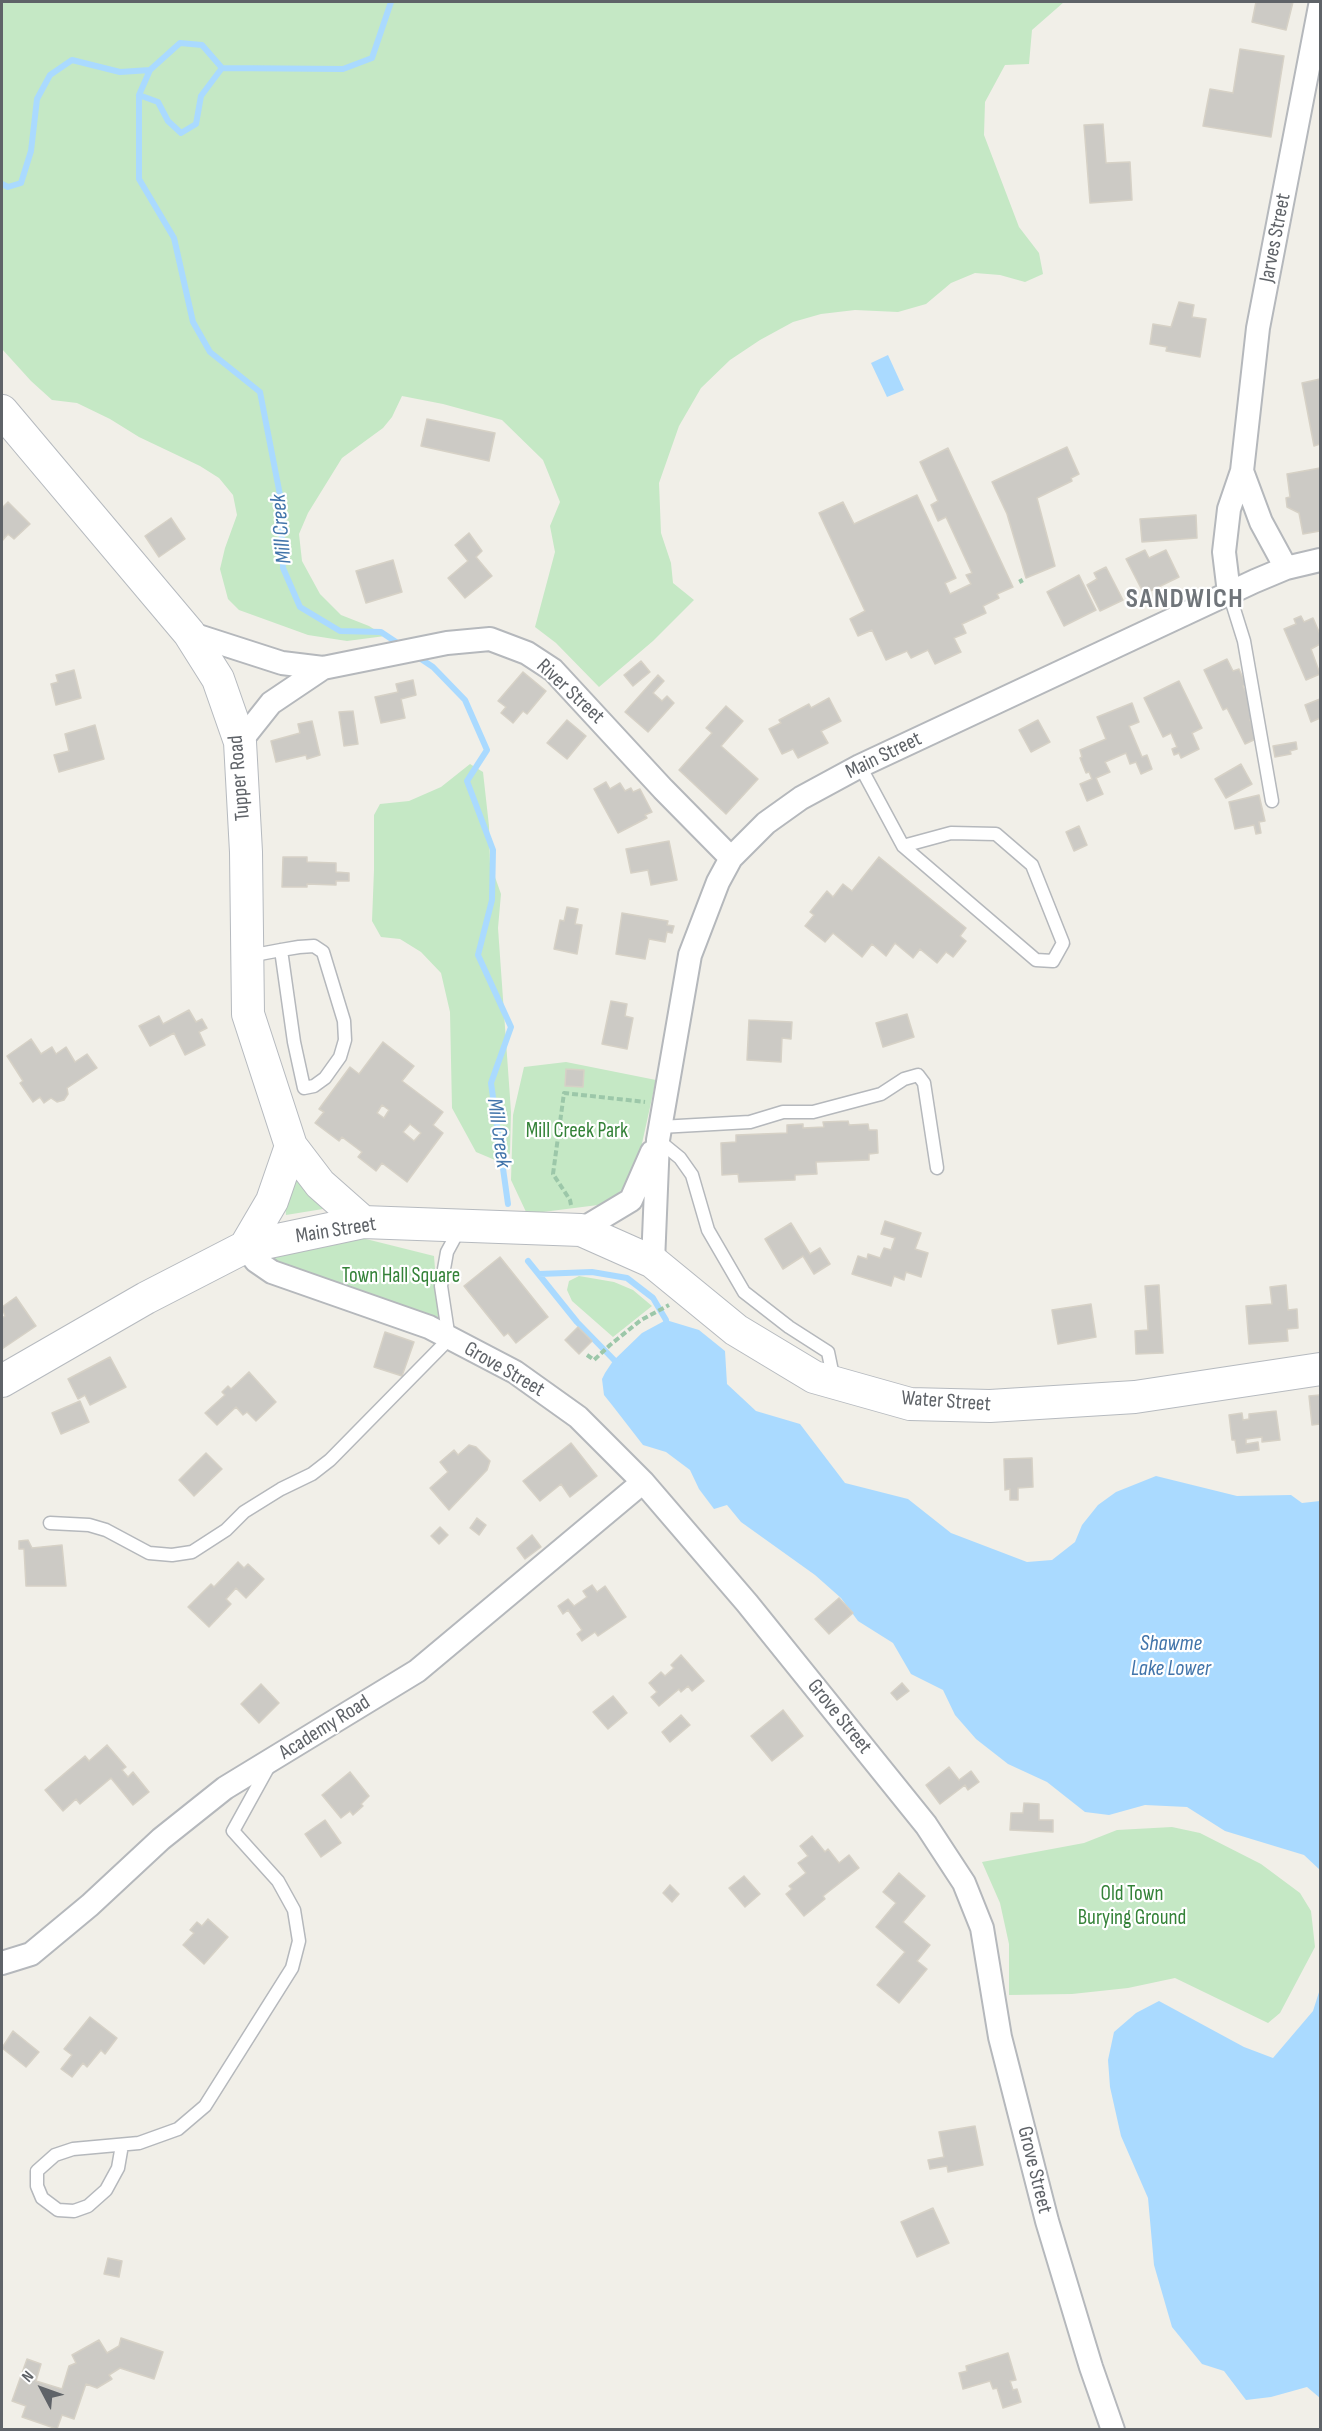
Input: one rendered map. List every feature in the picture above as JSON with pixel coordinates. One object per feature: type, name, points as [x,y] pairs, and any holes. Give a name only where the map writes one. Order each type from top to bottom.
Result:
[{"type":"main road","name":"Tupper Road","points":[[2,411],[189,633],[218,679],[240,742],[246,852],[248,1014],[291,1097],[291,1146],[320,1184],[363,1222]]},
{"type":"main road","points":[[245,1247],[272,1201],[291,1146]]},
{"type":"main road","name":"Main Street","points":[[2,1381],[146,1298],[245,1247],[363,1222],[577,1229]]},
{"type":"main road","name":"Water Street","points":[[577,1229],[653,1262],[736,1330],[814,1377],[910,1404],[990,1406],[1135,1397],[1320,1369]]},
{"type":"street","name":"Jarves Street","points":[[1229,593],[1224,552],[1230,509],[1242,471],[1258,328],[1320,6]]},
{"type":"street","name":"Jarves Street","points":[[1242,471],[1261,522],[1286,568]]},
{"type":"street","name":"Main Street","points":[[653,1262],[659,1134],[690,955],[718,882],[731,858],[766,823],[792,804],[860,766],[1229,593],[1286,568],[1320,560]]},
{"type":"street","name":"River Street","points":[[189,633],[282,663],[323,668],[425,648],[490,639],[527,653],[553,670],[663,789],[731,858]]},
{"type":"street","name":"River Street","points":[[240,742],[271,703],[323,668]]},
{"type":"street","name":"Main Street","points":[[577,1229],[631,1200],[659,1134]]},
{"type":"street","name":"Grove Street","points":[[245,1247],[256,1261],[272,1272],[417,1322],[515,1372],[578,1417],[644,1482],[747,1603],[926,1825],[964,1883],[982,1928],[1000,2037],[1047,2221],[1091,2367],[1113,2430]]},
{"type":"street","name":"Academy Road","points":[[2,1963],[31,1954],[90,1905],[161,1839],[225,1788],[417,1671],[644,1482]]},
{"type":"lane","points":[[1229,593],[1244,641],[1272,801]]},
{"type":"lane","points":[[860,766],[903,846],[1036,960],[1053,961],[1064,943],[1032,865],[996,834],[951,833],[903,846]]},
{"type":"lane","points":[[248,957],[281,950],[314,946],[323,952],[344,1021],[345,1040],[340,1057],[325,1078],[291,1097],[294,1042],[281,950]]},
{"type":"lane","points":[[659,1134],[750,1122],[783,1112],[813,1112],[881,1094],[904,1079],[918,1075],[924,1083],[937,1168]]},
{"type":"lane","points":[[659,1134],[692,1175],[708,1230],[744,1292],[789,1327],[828,1352],[834,1383]]},
{"type":"lane","points":[[50,1523],[89,1525],[106,1530],[149,1553],[172,1555],[192,1552],[226,1530],[244,1512],[281,1489],[312,1474],[330,1460],[448,1338],[441,1286],[447,1252],[461,1225]]},
{"type":"lane","points":[[122,2145],[118,2168],[114,2176],[106,2190],[88,2206],[74,2211],[58,2210],[42,2198],[37,2186],[37,2171],[55,2155],[74,2149],[139,2143],[178,2129],[205,2106],[292,1968],[299,1941],[294,1910],[278,1881],[233,1830],[272,1760]]},
{"type":"path","points":[[577,1229],[570,1200],[553,1174],[564,1093],[664,1104]]},
{"type":"path","points":[[587,1354],[594,1360],[641,1320],[668,1306]]},
{"type":"green space","points":[[2,2],[1064,2],[1032,30],[1029,64],[1005,65],[985,102],[984,135],[1019,227],[1039,253],[1043,274],[1025,282],[1000,275],[975,273],[951,283],[926,304],[898,312],[855,310],[821,314],[793,322],[730,360],[701,388],[679,426],[659,483],[661,533],[671,563],[673,583],[694,600],[653,641],[599,687],[556,643],[535,627],[555,552],[550,526],[560,502],[543,460],[502,420],[402,396],[392,417],[383,428],[342,458],[308,513],[299,534],[302,561],[320,594],[341,615],[369,626],[385,636],[347,641],[308,635],[239,610],[228,599],[220,569],[237,515],[233,495],[219,478],[77,403],[52,400],[2,349]]},
{"type":"green space","points":[[470,764],[483,772],[489,826],[490,863],[501,894],[498,928],[511,1112],[510,1154],[495,1160],[476,1152],[452,1108],[450,1012],[441,973],[421,952],[400,939],[381,937],[372,921],[374,815],[380,804],[409,801],[441,787]]},
{"type":"green space","name":"Mill Creek Park","points":[[566,1062],[656,1080],[641,1148],[626,1186],[606,1204],[527,1214],[511,1180],[513,1115],[524,1067]]},
{"type":"green space","points":[[296,1169],[329,1208],[286,1215],[285,1205]]},
{"type":"green space","name":"Town Hall Square","points":[[358,1237],[434,1256],[439,1319],[275,1265],[271,1259],[275,1254]]},
{"type":"green space","points":[[579,1276],[614,1282],[633,1290],[652,1306],[613,1337],[572,1301],[567,1290],[569,1281]]},
{"type":"green space","name":"Old Town Burying Ground","points":[[1172,1827],[1200,1833],[1261,1864],[1300,1893],[1311,1911],[1315,1947],[1280,2013],[1268,2023],[1175,1978],[1128,1988],[1072,1994],[1009,1995],[1009,1944],[1000,1903],[982,1862],[1084,1843],[1117,1830]]},
{"type":"water","points":[[888,355],[904,390],[887,397],[871,363]]},
{"type":"water","name":"Shawme Lake Lower","points":[[666,1320],[699,1330],[725,1351],[727,1384],[756,1411],[800,1424],[845,1483],[908,1499],[951,1533],[1027,1562],[1052,1560],[1075,1542],[1082,1525],[1098,1505],[1116,1492],[1156,1476],[1237,1496],[1291,1495],[1302,1503],[1320,1501],[1320,1870],[1304,1855],[1225,1831],[1187,1807],[1145,1805],[1109,1815],[1085,1812],[1047,1782],[1008,1764],[976,1739],[955,1715],[943,1690],[911,1674],[893,1643],[858,1621],[841,1598],[815,1575],[741,1522],[727,1505],[714,1509],[699,1489],[690,1470],[666,1452],[643,1445],[604,1395],[602,1379],[613,1361],[642,1333]]},
{"type":"water","points":[[1320,1989],[1320,2398],[1307,2387],[1271,2397],[1246,2400],[1224,2371],[1202,2364],[1172,2327],[1154,2265],[1148,2198],[1121,2136],[1110,2087],[1108,2060],[1114,2032],[1136,2013],[1159,2001],[1244,2047],[1273,2058],[1313,2011]]},
{"type":"building","points":[[1256,2],[1293,2],[1286,30],[1252,22]]},
{"type":"building","points":[[1240,49],[1284,56],[1271,137],[1203,126],[1210,89],[1233,93]]},
{"type":"building","points":[[1103,124],[1106,163],[1130,162],[1132,200],[1090,203],[1084,125]]},
{"type":"building","points":[[1179,302],[1194,305],[1192,317],[1206,319],[1200,357],[1166,351],[1167,347],[1150,344],[1153,324],[1171,327]]},
{"type":"building","points":[[1320,379],[1320,444],[1314,446],[1302,383]]},
{"type":"building","points":[[427,419],[495,433],[489,461],[421,446]]},
{"type":"building","points":[[1067,447],[1079,474],[1071,478],[1072,481],[1037,498],[1055,566],[1026,578],[1007,514],[992,482]]},
{"type":"building","points":[[948,448],[1013,587],[997,594],[999,598],[983,606],[986,613],[962,624],[966,633],[954,638],[961,652],[935,664],[928,650],[911,658],[907,651],[886,660],[872,630],[858,636],[850,619],[865,611],[819,513],[843,502],[854,524],[917,495],[956,578],[945,583],[950,594],[971,584],[966,575],[972,573],[946,517],[938,521],[931,505],[938,501],[920,462]]},
{"type":"building","points":[[1320,468],[1320,531],[1303,534],[1299,513],[1287,507],[1286,498],[1290,497],[1287,474]]},
{"type":"building","points":[[8,502],[30,524],[14,539],[8,534],[2,541],[2,508]]},
{"type":"building","points":[[1196,515],[1197,538],[1142,542],[1140,519]]},
{"type":"building","points":[[171,518],[185,539],[159,557],[145,536]]},
{"type":"building","points":[[469,533],[482,551],[476,557],[492,576],[465,598],[448,578],[468,561],[455,545]]},
{"type":"building","points":[[1145,550],[1149,558],[1166,550],[1179,577],[1144,594],[1126,559]]},
{"type":"building","points":[[393,560],[402,592],[366,603],[356,571]]},
{"type":"building","points":[[1106,567],[1123,600],[1100,611],[1087,585],[1097,579],[1094,573]]},
{"type":"building","points":[[1079,575],[1096,610],[1064,626],[1047,592]]},
{"type":"building","points":[[1301,616],[1304,622],[1313,618],[1320,634],[1320,644],[1311,649],[1320,674],[1306,680],[1284,629],[1296,624],[1294,619]]},
{"type":"building","points":[[1227,659],[1233,671],[1239,669],[1246,685],[1243,686],[1254,709],[1254,718],[1250,720],[1258,738],[1245,744],[1227,708],[1223,710],[1204,670]]},
{"type":"building","points":[[641,661],[650,672],[633,686],[624,675]]},
{"type":"building","points":[[74,670],[81,698],[56,705],[51,684],[58,682],[56,675]]},
{"type":"building","points":[[523,672],[546,691],[527,714],[523,711],[513,723],[501,713],[506,707],[498,701]]},
{"type":"building","points":[[658,675],[664,681],[653,693],[662,701],[667,696],[674,703],[648,732],[625,712]]},
{"type":"building","points":[[413,680],[416,695],[401,699],[405,718],[381,723],[375,697],[398,692],[396,684]]},
{"type":"building","points":[[1179,681],[1202,728],[1192,733],[1199,749],[1181,758],[1179,753],[1174,755],[1172,749],[1177,747],[1171,733],[1163,737],[1144,698]]},
{"type":"building","points":[[829,698],[841,721],[821,731],[828,743],[798,758],[793,749],[782,754],[769,729],[781,723],[779,720],[809,704],[811,708]]},
{"type":"building","points":[[1320,699],[1320,718],[1311,722],[1305,705]]},
{"type":"building","points":[[1132,703],[1139,722],[1129,726],[1142,757],[1147,755],[1152,769],[1141,774],[1136,762],[1130,764],[1126,753],[1105,762],[1110,772],[1096,778],[1103,794],[1087,801],[1080,784],[1092,779],[1089,772],[1086,773],[1080,758],[1082,757],[1080,750],[1106,739],[1097,717]]},
{"type":"building","points":[[726,706],[743,721],[721,746],[758,779],[726,814],[679,770],[712,733],[706,728]]},
{"type":"building","points":[[353,711],[358,744],[344,746],[339,712]]},
{"type":"building","points":[[567,720],[586,736],[567,759],[547,743]]},
{"type":"building","points":[[1038,720],[1050,742],[1031,752],[1019,730]]},
{"type":"building","points":[[312,721],[320,755],[307,759],[306,755],[276,762],[271,741],[300,733],[298,724]]},
{"type":"building","points":[[95,725],[104,759],[59,772],[54,755],[69,751],[65,734]]},
{"type":"building","points":[[1296,742],[1297,749],[1290,751],[1291,754],[1275,757],[1273,746]]},
{"type":"building","points":[[1241,764],[1252,784],[1226,798],[1215,779]]},
{"type":"building","points":[[606,782],[610,789],[620,783],[625,791],[631,788],[633,792],[640,789],[652,812],[645,815],[647,818],[618,833],[594,789]]},
{"type":"building","points":[[1259,795],[1265,821],[1259,822],[1261,833],[1256,834],[1254,825],[1235,829],[1229,802]]},
{"type":"building","points":[[1079,826],[1087,845],[1074,851],[1066,832]]},
{"type":"building","points":[[669,841],[677,880],[651,885],[648,870],[631,873],[626,849]]},
{"type":"building","points":[[283,857],[307,857],[307,862],[336,863],[336,872],[349,873],[349,881],[336,881],[336,885],[307,884],[307,887],[282,887]]},
{"type":"building","points":[[879,857],[966,928],[960,936],[966,941],[953,957],[946,952],[937,963],[920,949],[913,958],[895,943],[886,956],[872,944],[862,957],[833,933],[825,942],[805,926],[814,915],[810,912],[827,891],[833,897],[843,884],[852,891]]},
{"type":"building","points":[[567,907],[578,909],[575,924],[582,925],[577,954],[554,949],[560,920],[564,921]]},
{"type":"building","points":[[622,913],[668,921],[667,925],[674,926],[672,933],[667,932],[665,942],[649,939],[645,959],[616,954]]},
{"type":"building","points":[[611,1001],[627,1004],[625,1016],[633,1018],[627,1049],[602,1044]]},
{"type":"building","points":[[189,1010],[196,1022],[202,1019],[207,1028],[199,1032],[205,1045],[185,1055],[174,1033],[150,1046],[139,1026],[159,1016],[163,1024]]},
{"type":"building","points":[[907,1014],[914,1037],[883,1047],[876,1023]]},
{"type":"building","points":[[749,1020],[792,1022],[791,1039],[782,1038],[781,1062],[747,1060]]},
{"type":"building","points":[[31,1039],[41,1054],[52,1047],[56,1054],[66,1047],[75,1062],[87,1054],[97,1068],[67,1088],[68,1094],[64,1100],[57,1102],[51,1098],[44,1103],[40,1097],[33,1102],[20,1083],[23,1081],[7,1056]]},
{"type":"building","points":[[383,1042],[414,1066],[402,1081],[443,1112],[433,1125],[443,1133],[407,1182],[382,1163],[376,1171],[358,1157],[362,1152],[342,1137],[339,1141],[315,1123],[324,1112],[319,1109],[350,1067],[359,1074]],"holes":[[[382,1105],[389,1110],[384,1118],[377,1113]],[[410,1124],[421,1133],[414,1141],[403,1132]]]},
{"type":"building","points":[[566,1069],[584,1070],[583,1087],[565,1086]]},
{"type":"building","points":[[848,1121],[849,1125],[868,1124],[869,1130],[877,1130],[878,1153],[869,1154],[869,1160],[816,1162],[817,1174],[795,1175],[795,1180],[739,1182],[738,1174],[722,1175],[721,1143],[736,1142],[736,1135],[787,1133],[787,1125],[803,1124],[803,1128],[824,1127],[823,1122]]},
{"type":"building","points":[[885,1221],[921,1233],[915,1249],[928,1253],[921,1277],[906,1272],[904,1280],[894,1276],[891,1286],[852,1274],[858,1256],[867,1259],[868,1254],[880,1258],[884,1248],[891,1250],[895,1238],[881,1234]]},
{"type":"building","points":[[791,1223],[810,1254],[820,1248],[830,1264],[814,1274],[803,1256],[783,1269],[765,1239]]},
{"type":"building","points":[[500,1257],[548,1317],[516,1343],[508,1333],[504,1336],[464,1286]]},
{"type":"building","points":[[1159,1285],[1163,1353],[1136,1354],[1135,1331],[1148,1330],[1145,1286]]},
{"type":"building","points":[[1286,1285],[1288,1310],[1297,1309],[1298,1328],[1287,1329],[1288,1341],[1249,1344],[1246,1306],[1272,1304],[1270,1287]]},
{"type":"building","points":[[16,1297],[36,1326],[2,1349],[2,1318],[5,1316],[2,1307]]},
{"type":"building","points":[[1091,1304],[1096,1337],[1058,1344],[1052,1310]]},
{"type":"building","points":[[578,1327],[592,1341],[579,1354],[565,1340]]},
{"type":"building","points":[[385,1332],[414,1342],[402,1376],[374,1367]]},
{"type":"building","points":[[110,1357],[126,1387],[90,1405],[85,1395],[78,1399],[68,1379]]},
{"type":"building","points":[[249,1372],[276,1402],[256,1421],[247,1412],[243,1415],[236,1407],[217,1425],[205,1413],[225,1395],[222,1392],[228,1386],[231,1389]]},
{"type":"building","points":[[1320,1395],[1320,1424],[1312,1425],[1309,1396]]},
{"type":"building","points":[[80,1401],[89,1422],[61,1434],[52,1413]]},
{"type":"building","points":[[1276,1411],[1280,1440],[1262,1442],[1262,1437],[1246,1439],[1246,1444],[1258,1442],[1259,1450],[1237,1453],[1235,1440],[1232,1440],[1229,1415],[1242,1413],[1243,1420],[1249,1419],[1249,1414]]},
{"type":"building","points":[[571,1443],[597,1476],[570,1497],[561,1484],[540,1501],[523,1481]]},
{"type":"building","points":[[469,1445],[476,1447],[490,1461],[487,1470],[449,1510],[430,1488],[448,1472],[440,1462],[454,1450],[458,1455]]},
{"type":"building","points":[[206,1453],[222,1469],[194,1496],[179,1480]]},
{"type":"building","points":[[1032,1458],[1033,1487],[1018,1488],[1018,1500],[1010,1500],[1010,1489],[1005,1490],[1004,1459]]},
{"type":"building","points":[[477,1518],[486,1525],[479,1535],[470,1528]]},
{"type":"building","points":[[440,1527],[448,1535],[439,1544],[431,1536]]},
{"type":"building","points":[[532,1535],[541,1547],[525,1559],[517,1548]]},
{"type":"building","points":[[28,1540],[32,1548],[62,1545],[66,1586],[26,1586],[24,1549],[19,1549],[19,1541]]},
{"type":"building","points":[[238,1562],[244,1568],[248,1564],[264,1579],[246,1598],[236,1588],[226,1599],[231,1604],[209,1627],[188,1607],[211,1584],[214,1587]]},
{"type":"building","points":[[592,1585],[597,1592],[605,1586],[626,1617],[598,1636],[595,1632],[582,1641],[577,1634],[582,1630],[568,1610],[563,1614],[558,1606],[568,1599],[574,1606],[587,1597],[583,1591]]},
{"type":"building","points":[[839,1598],[853,1613],[829,1634],[815,1619]]},
{"type":"building","points":[[681,1655],[704,1681],[692,1691],[688,1686],[681,1692],[679,1689],[659,1706],[651,1697],[657,1692],[649,1683],[661,1672],[665,1676],[674,1668],[671,1665]]},
{"type":"building","points":[[902,1683],[909,1691],[897,1700],[891,1693]]},
{"type":"building","points":[[261,1684],[279,1703],[259,1723],[241,1704]]},
{"type":"building","points":[[613,1696],[627,1713],[608,1729],[593,1712]]},
{"type":"building","points":[[783,1710],[803,1736],[772,1761],[751,1736]]},
{"type":"building","points":[[681,1715],[690,1725],[670,1742],[662,1732]]},
{"type":"building","points":[[107,1745],[126,1767],[122,1770],[128,1777],[133,1772],[149,1792],[133,1805],[111,1778],[80,1804],[76,1799],[63,1811],[45,1790],[85,1756],[89,1761]]},
{"type":"building","points":[[949,1767],[959,1780],[971,1771],[979,1782],[968,1790],[965,1785],[940,1804],[926,1785]]},
{"type":"building","points":[[350,1772],[369,1796],[361,1804],[363,1806],[353,1815],[350,1811],[341,1818],[322,1795]]},
{"type":"building","points":[[1024,1803],[1039,1804],[1039,1820],[1053,1820],[1053,1832],[1010,1830],[1011,1813],[1023,1813]]},
{"type":"building","points":[[325,1820],[341,1843],[321,1857],[305,1834]]},
{"type":"building","points":[[812,1836],[825,1852],[828,1849],[839,1863],[849,1855],[859,1868],[823,1896],[825,1899],[804,1916],[786,1894],[792,1889],[789,1886],[806,1873],[798,1863],[808,1856],[800,1846]]},
{"type":"building","points":[[899,1873],[925,1896],[903,1922],[930,1945],[917,1961],[927,1969],[899,2003],[877,1985],[905,1952],[876,1927],[896,1903],[883,1892]]},
{"type":"building","points":[[744,1876],[760,1894],[745,1907],[729,1888]]},
{"type":"building","points":[[670,1885],[679,1894],[672,1902],[663,1893]]},
{"type":"building","points":[[208,1919],[228,1937],[204,1964],[183,1945],[194,1933],[190,1930],[197,1922],[202,1926]]},
{"type":"building","points":[[90,2017],[117,2038],[105,2054],[101,2050],[87,2067],[83,2063],[72,2077],[61,2069],[72,2055],[64,2049]]},
{"type":"building","points":[[13,2031],[39,2052],[26,2067],[2,2048]]},
{"type":"building","points":[[975,2126],[983,2165],[948,2172],[947,2166],[930,2169],[928,2160],[944,2157],[939,2132]]},
{"type":"building","points":[[933,2208],[949,2243],[917,2257],[901,2222]]},
{"type":"building","points":[[108,2258],[122,2261],[119,2277],[104,2274]]},
{"type":"building","points":[[121,2338],[163,2352],[154,2379],[120,2368],[109,2375],[112,2379],[97,2388],[86,2384],[74,2419],[62,2415],[57,2429],[22,2417],[26,2406],[12,2401],[27,2359],[41,2364],[36,2381],[62,2389],[69,2366],[76,2363],[72,2355],[99,2340],[107,2353],[119,2346]]},
{"type":"building","points":[[1008,2353],[1016,2380],[1010,2381],[1013,2390],[1017,2389],[1021,2402],[1003,2408],[997,2388],[993,2389],[990,2381],[963,2389],[959,2373],[967,2371],[966,2366]]},
{"type":"waterway","name":"Mill Creek","points":[[391,2],[372,58],[343,69],[222,68],[202,45],[180,43],[150,70],[139,95],[139,179],[174,238],[193,322],[210,352],[260,392],[280,495],[283,568],[300,607],[340,631],[381,632],[402,646]]},
{"type":"waterway","points":[[2,184],[8,187],[21,183],[31,151],[37,99],[50,75],[72,60],[120,72],[150,70]]},
{"type":"waterway","points":[[139,95],[158,102],[168,121],[181,133],[196,124],[201,96],[222,68]]},
{"type":"waterway","name":"Mill Creek","points":[[415,655],[433,667],[465,700],[487,750],[467,781],[493,850],[492,900],[478,955],[511,1027],[491,1083],[508,1204]]},
{"type":"waterway","points":[[528,1261],[577,1322],[619,1365]]},
{"type":"waterway","points":[[539,1274],[592,1272],[627,1278],[653,1298],[666,1320],[667,1328]]},
{"type":"district","name":"SANDWICH","points":[[1185,600]]}]
